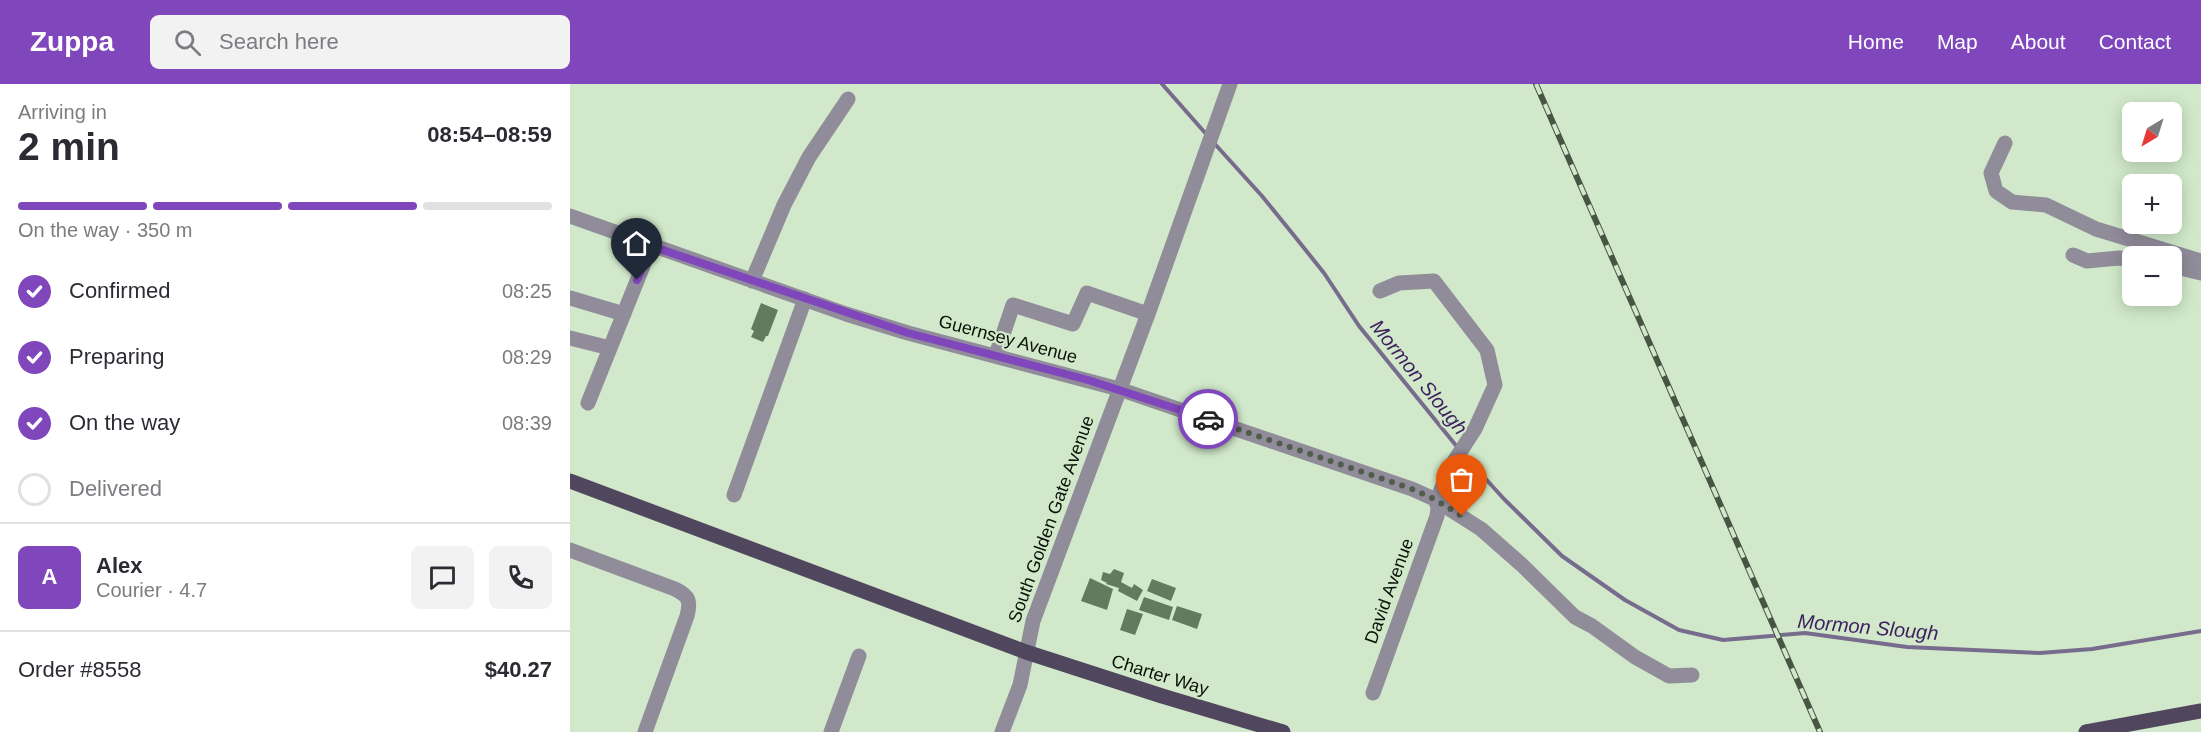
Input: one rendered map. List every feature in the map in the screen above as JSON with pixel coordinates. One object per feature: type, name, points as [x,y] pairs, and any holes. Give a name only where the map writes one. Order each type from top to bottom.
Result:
[{"type":"main road","name":"Charter Way","points":[[570,481],[1026,652],[1283,732]]},
{"type":"main road","points":[[2086,732],[2201,711]]},
{"type":"street","name":"South Golden Gate Avenue","points":[[1005,731],[1020,685],[1033,621],[1148,314],[1228,91]]},
{"type":"street","points":[[752,281],[784,205],[809,157],[848,99]]},
{"type":"street","points":[[2005,143],[1991,173],[1996,191],[2012,202],[2046,205],[2096,229],[2200,269]]},
{"type":"street","name":"Guernsey Avenue","points":[[573,222],[908,333],[1119,389],[1412,489],[1432,498],[1481,529],[1575,617],[1592,626],[1635,657],[1669,676],[1692,675]]},
{"type":"street","points":[[588,403],[651,246]]},
{"type":"street","points":[[2073,255],[2087,261],[2122,258]]},
{"type":"street","points":[[2182,267],[2200,269]]},
{"type":"street","name":"David Avenue","points":[[1373,693],[1437,516],[1436,502],[1451,466],[1475,429],[1495,385],[1487,350],[1434,281],[1399,283],[1380,291]]},
{"type":"street","points":[[996,355],[1013,305],[1073,324],[1088,293],[1148,314]]},
{"type":"street","points":[[570,298],[624,314]]},
{"type":"street","points":[[734,495],[804,299]]},
{"type":"street","points":[[570,338],[610,348]]},
{"type":"street","points":[[570,550],[686,594],[690,604],[687,616],[645,732]]},
{"type":"street","points":[[831,732],[859,656]]},
{"type":"building","points":[[761,303],[778,310],[768,336],[763,342],[751,337],[754,331],[751,329]]},
{"type":"building","points":[[1114,569],[1124,573],[1121,582],[1132,588],[1134,584],[1143,590],[1137,601],[1118,591],[1119,588],[1101,580],[1103,572],[1110,574]]},
{"type":"building","points":[[1090,578],[1113,589],[1107,610],[1081,601]]},
{"type":"building","points":[[1152,579],[1176,588],[1171,601],[1147,591]]},
{"type":"building","points":[[1144,597],[1173,607],[1169,620],[1139,610]]},
{"type":"building","points":[[1177,606],[1202,614],[1197,629],[1172,620]]},
{"type":"building","points":[[1127,609],[1143,614],[1135,635],[1120,630]]},
{"type":"waterway","name":"Mormon Slough","points":[[1162,84],[1207,135]]},
{"type":"waterway","name":"Mormon Slough","points":[[1214,143],[1262,196],[1324,273],[1359,326],[1458,448]]},
{"type":"waterway","name":"Mormon Slough","points":[[1463,454],[1504,499],[1562,556],[1625,600],[1679,630],[1723,640],[1805,633],[1907,647],[2040,653],[2092,649],[2201,631]]},
{"type":"railway","points":[[1536,84],[1820,732]]},
{"type":"way so far","points":[[1208,419],[1412,489],[1462,516]]},
{"type":"route","points":[[637,280],[651,246],[846,314],[944,343],[1088,380],[1208,419]]}]
